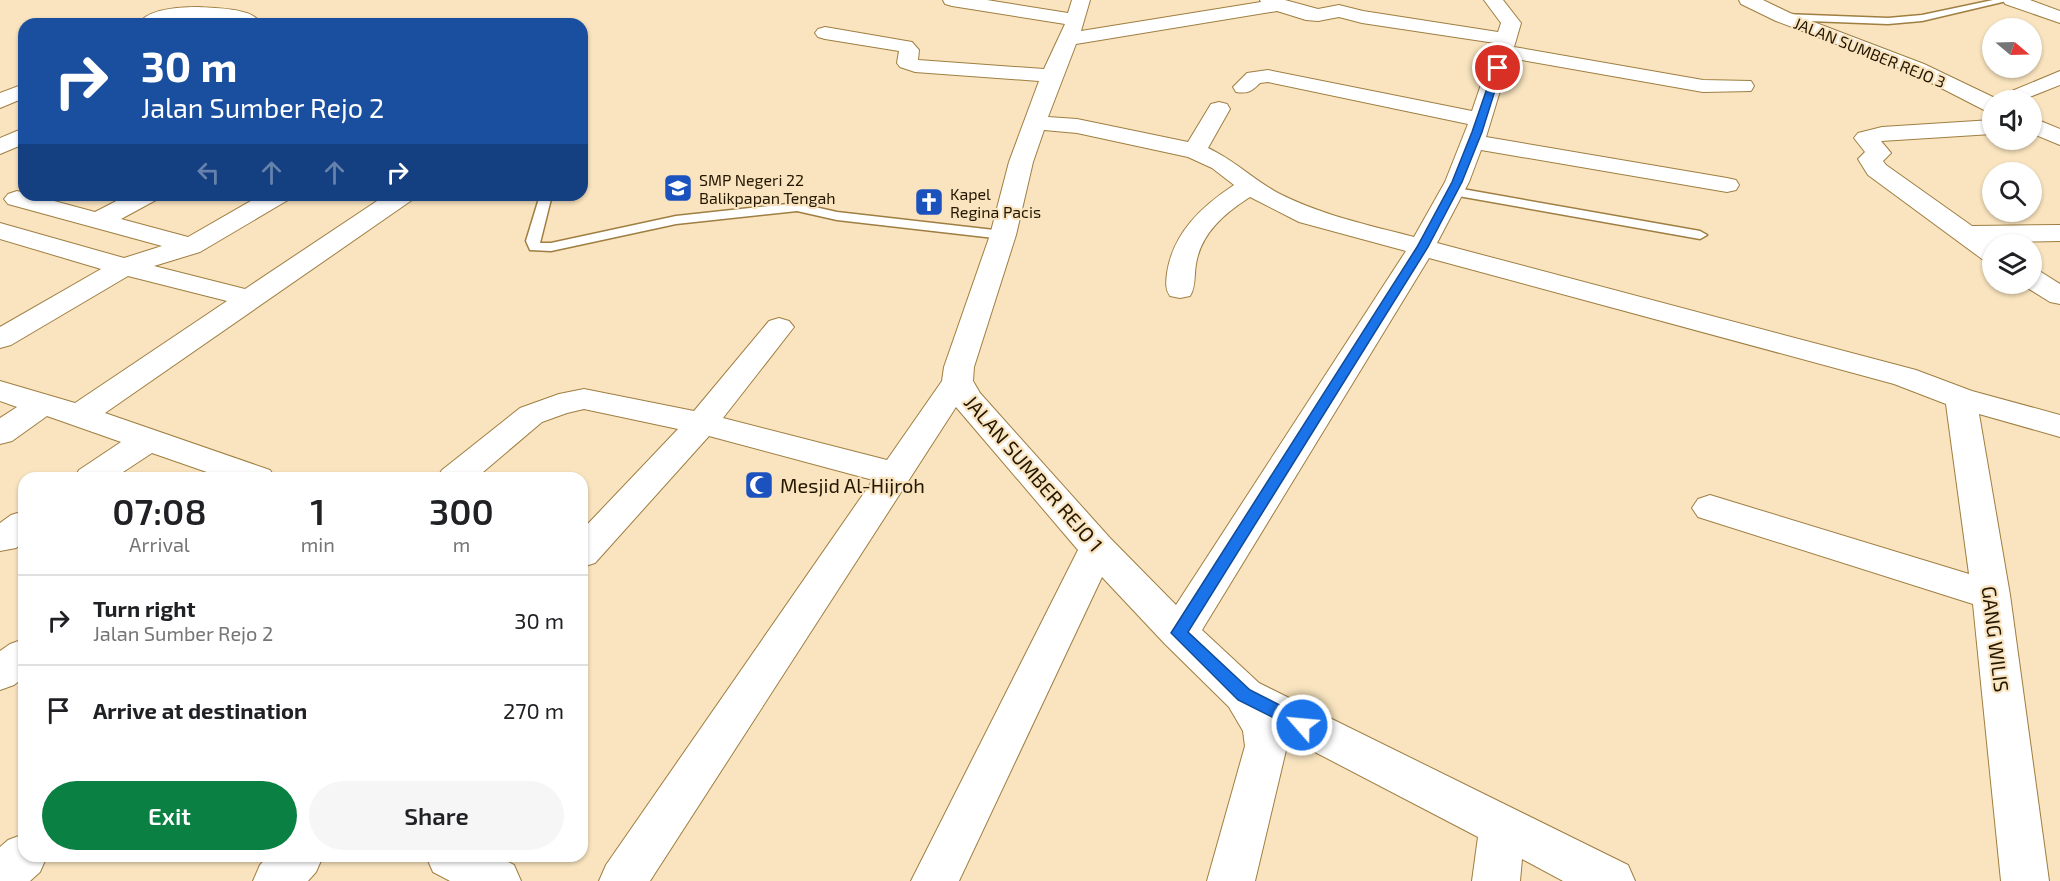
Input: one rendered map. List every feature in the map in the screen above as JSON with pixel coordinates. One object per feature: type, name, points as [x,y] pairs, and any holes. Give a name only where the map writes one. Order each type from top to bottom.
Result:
[{"type":"street","points":[[952,0],[1075,20],[1273,3],[1306,14],[1318,15],[1342,11],[1355,16],[1703,86],[1743,86]]},
{"type":"street","points":[[1179,633],[1422,247],[1451,191],[1477,131],[1511,24],[1493,0]]},
{"type":"street","name":"JALAN SUMBER REJO 3","points":[[1748,0],[1783,17],[1917,68],[1982,102]]},
{"type":"street","points":[[2012,0],[2060,17]]},
{"type":"street","points":[[164,18],[189,14],[242,18]]},
{"type":"street","name":"JALAN SUMBER REJO 1","points":[[1075,20],[1021,162],[1003,235],[957,373],[957,381],[967,399],[1097,548],[1179,633],[1244,695],[1257,714],[1264,731],[1266,746],[1231,881]]},
{"type":"street","points":[[825,33],[904,46],[909,50],[907,63],[915,66],[1052,76]]},
{"type":"street","points":[[1244,87],[1254,77],[1268,76],[1477,131],[1727,185]]},
{"type":"street","points":[[2032,90],[2060,77]]},
{"type":"street","points":[[0,101],[18,93]]},
{"type":"street","points":[[1195,151],[1219,109]]},
{"type":"street","points":[[1982,111],[1866,138],[1880,153],[1869,159],[1877,170],[1982,246]]},
{"type":"street","points":[[1035,123],[1077,126],[1195,151],[1220,163],[1267,197],[1308,217],[1905,377],[1961,398],[2060,426]]},
{"type":"street","points":[[2042,129],[2060,138]]},
{"type":"street","points":[[0,147],[18,138]]},
{"type":"street","points":[[1180,290],[1181,265],[1188,241],[1220,206],[1250,185]]},
{"type":"street","points":[[18,201],[100,220],[191,246]]},
{"type":"street","points":[[100,220],[136,201]]},
{"type":"street","points":[[0,339],[124,267],[191,246],[269,201]]},
{"type":"street","points":[[79,415],[394,201]]},
{"type":"street","points":[[0,231],[124,267],[250,298]]},
{"type":"street","points":[[1965,234],[2060,233]]},
{"type":"street","points":[[2042,285],[2060,296]]},
{"type":"street","points":[[588,546],[702,423],[779,327]]},
{"type":"street","points":[[622,881],[957,381]]},
{"type":"street","points":[[0,391],[79,415],[240,472]]},
{"type":"street","name":"GANG WILIS","points":[[1961,398],[1991,595],[2025,881]]},
{"type":"street","points":[[461,472],[531,415],[570,401],[597,400],[702,423],[896,474]]},
{"type":"street","points":[[0,433],[43,404]]},
{"type":"street","points":[[100,472],[147,440]]},
{"type":"street","points":[[1710,508],[1991,595]]},
{"type":"street","points":[[935,881],[1097,548]]},
{"type":"street","points":[[0,642],[18,651]]},
{"type":"street","points":[[0,674],[18,659]]},
{"type":"street","name":"JALAN SUMBER REJO 1","points":[[1244,695],[1611,881]]},
{"type":"street","points":[[1496,881],[1502,827]]},
{"type":"street","points":[[0,878],[18,862]]},
{"type":"street","points":[[277,881],[294,862]]},
{"type":"street","points":[[460,862],[497,881]]},
{"type":"lane","points":[[1783,17],[1888,21],[1922,18],[2006,0]]},
{"type":"lane","points":[[1451,191],[1700,235]]},
{"type":"lane","points":[[544,201],[533,241],[535,247],[551,247],[676,220],[797,207],[837,216],[1003,235]]},
{"type":"place","name":"SMP Negeri 22 Balikpapan Tengah","points":[[678,188]]},
{"type":"place","name":"Kapel Regina Pacis","points":[[929,202]]},
{"type":"place","name":"Mesjid Al-Hijroh","points":[[759,485]]},
{"type":"route","points":[[1302,725],[1244,695],[1210,660],[1179,633],[1422,247],[1457,182],[1477,132],[1498,68]]}]
